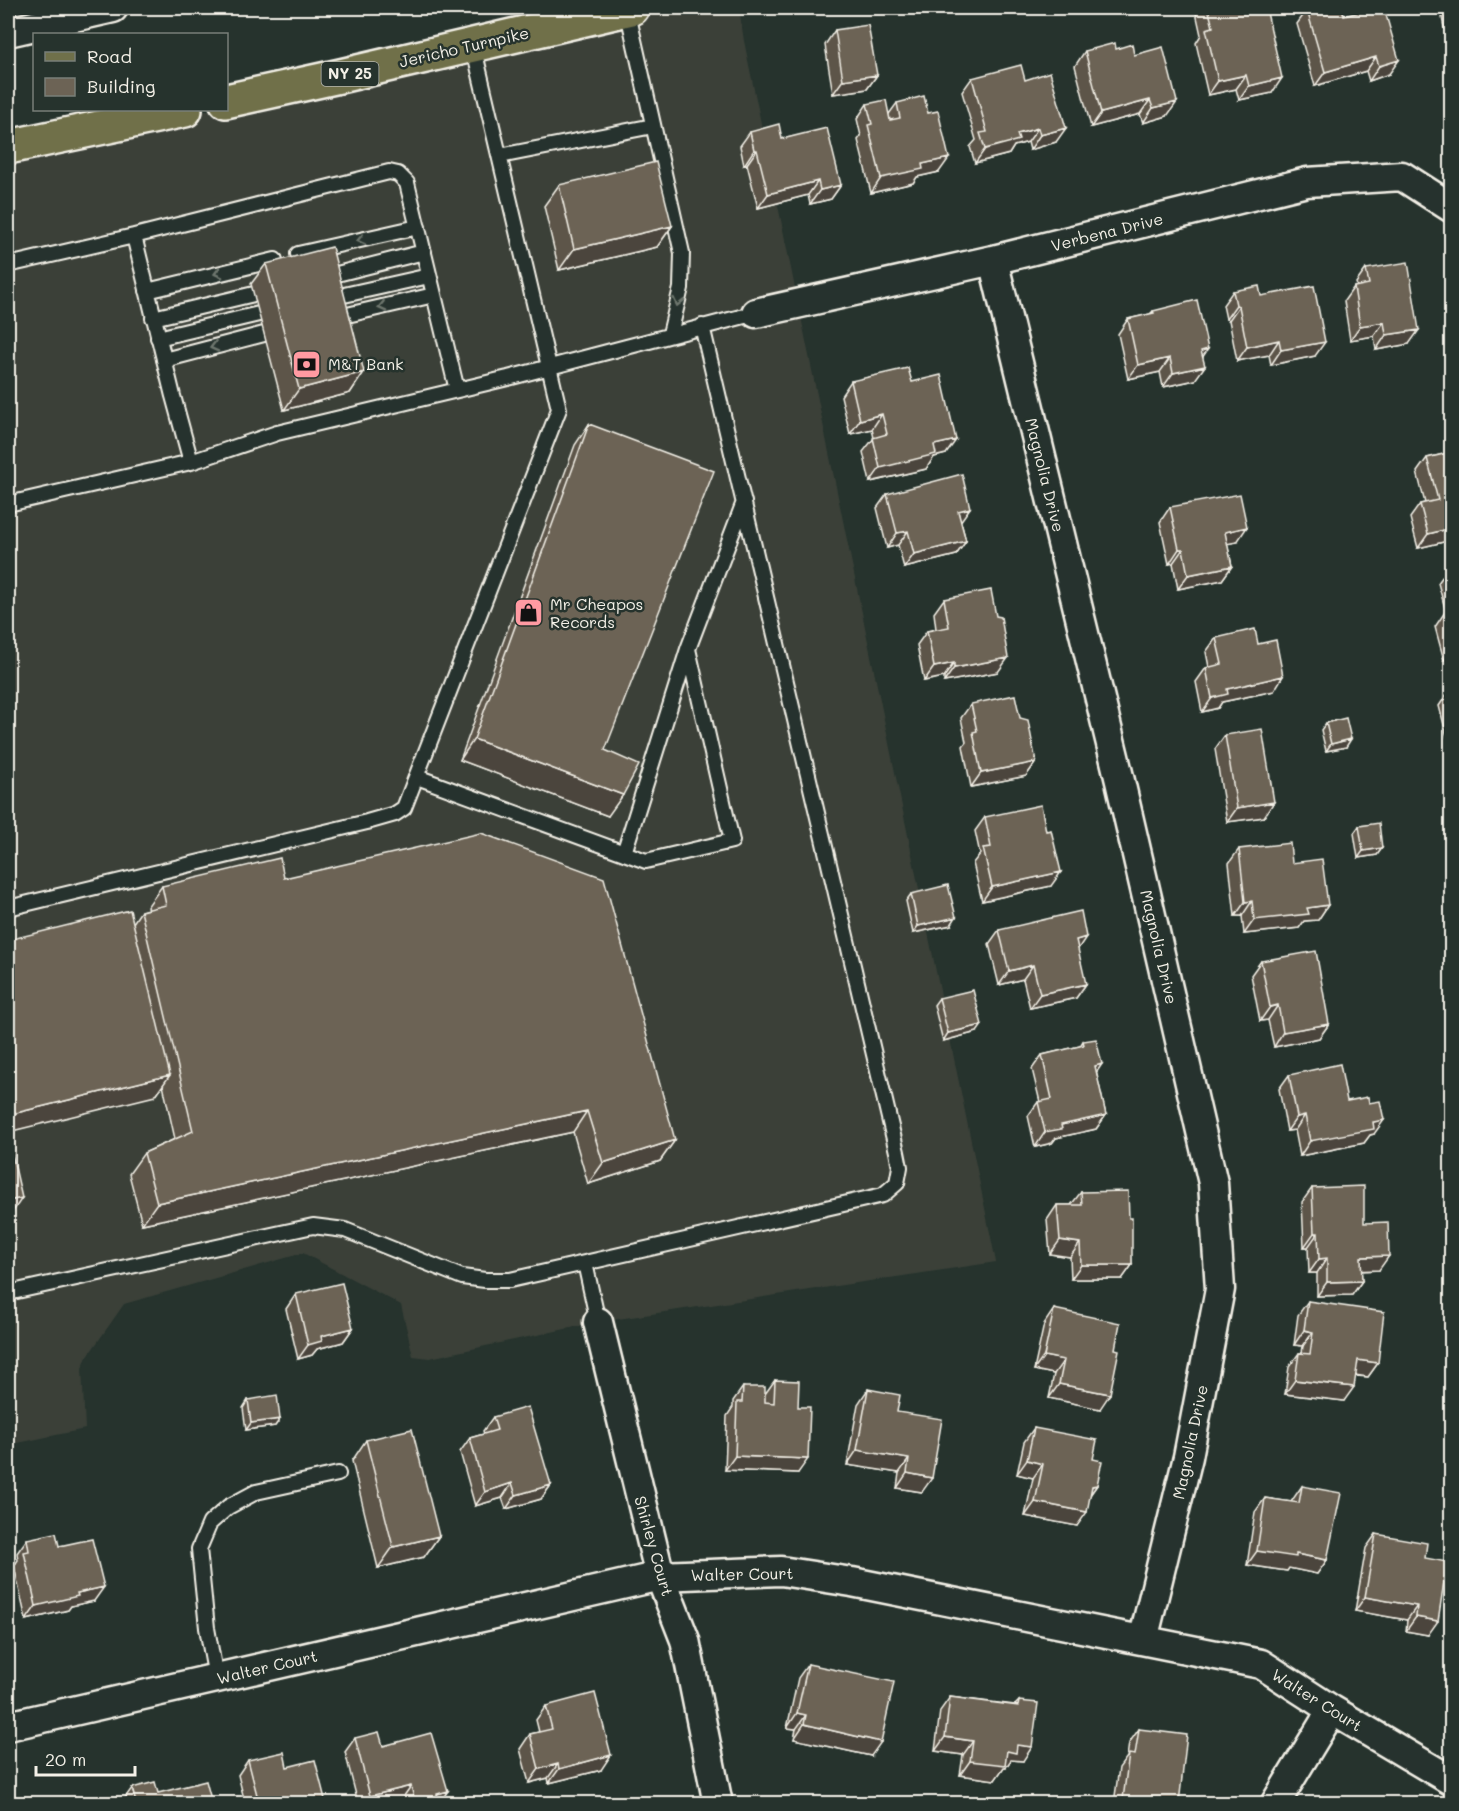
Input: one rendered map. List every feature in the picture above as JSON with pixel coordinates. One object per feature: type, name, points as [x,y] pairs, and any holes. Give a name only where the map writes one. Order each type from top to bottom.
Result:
[{"type":"main road","name":"Jericho Turnpike","points":[[228,100],[629,8]]},
{"type":"main road","points":[[8,147],[180,111]]},
{"type":"street","points":[[8,32],[113,8]]},
{"type":"street","name":"Verbena Drive","points":[[756,313],[993,260],[1307,182],[1402,176],[1452,208]]},
{"type":"street","name":"Magnolia Drive","points":[[993,260],[1120,781],[1213,1183],[1220,1289],[1188,1457],[1143,1640]]},
{"type":"street","name":"Shirley Court","points":[[598,1322],[660,1576],[685,1640],[718,1803]]},
{"type":"street","name":"Walter Court","points":[[8,1726],[660,1576],[781,1571],[852,1582],[1261,1664],[1332,1710],[1452,1781]]},
{"type":"street","points":[[1275,1803],[1332,1710]]},
{"type":"lane","points":[[629,8],[682,253],[681,288],[670,334]]},
{"type":"lane","points":[[8,908],[395,814],[404,808],[559,409],[473,45]]},
{"type":"lane","points":[[500,156],[653,126]]},
{"type":"lane","points":[[8,265],[389,172],[398,174],[407,183],[457,390]]},
{"type":"lane","points":[[298,254],[418,227]]},
{"type":"lane","points":[[134,236],[191,462]]},
{"type":"lane","points":[[320,278],[424,252]]},
{"type":"lane","points":[[147,291],[274,260]]},
{"type":"lane","points":[[325,299],[429,276]]},
{"type":"lane","points":[[153,318],[254,294]]},
{"type":"lane","points":[[330,319],[434,295]]},
{"type":"lane","points":[[8,504],[191,462],[277,433],[457,390],[756,313]]},
{"type":"lane","points":[[158,338],[260,314]]},
{"type":"lane","points":[[8,1293],[313,1226],[345,1230],[462,1277],[510,1280],[883,1195],[897,1183],[900,1167],[897,1152],[702,327]]},
{"type":"lane","points":[[164,360],[264,334]]},
{"type":"lane","points":[[624,853],[688,649],[744,502]]},
{"type":"lane","points":[[417,777],[646,861],[732,840],[688,649]]},
{"type":"lane","points":[[585,1263],[598,1322]]},
{"type":"lane","points":[[216,1678],[207,1628],[199,1549],[210,1522],[228,1507],[256,1492],[338,1474]]},
{"type":"shaded area","points":[[632,8],[739,8],[996,1262],[598,1322],[430,1358],[413,1356],[401,1305],[303,1253],[124,1304],[87,1357],[82,1368],[85,1429],[8,1445],[8,147],[180,111],[228,109]]},
{"type":"building","points":[[1208,8],[1266,8],[1282,78],[1249,86],[1246,75],[1218,81],[1206,29],[1213,27]]},
{"type":"building","points":[[1342,8],[1344,16],[1374,8],[1384,8],[1399,60],[1379,66],[1376,57],[1325,72],[1307,10]]},
{"type":"building","points":[[868,25],[877,75],[843,80],[835,30]]},
{"type":"building","points":[[1115,43],[1116,49],[1132,44],[1134,55],[1163,47],[1177,102],[1153,108],[1150,100],[1101,113],[1085,51]]},
{"type":"building","points":[[1021,65],[1025,80],[1050,72],[1066,128],[1040,135],[1038,128],[1017,134],[1019,140],[985,149],[980,133],[987,132],[972,78]]},
{"type":"building","points":[[924,96],[928,113],[938,111],[949,158],[922,164],[923,169],[881,178],[868,125],[872,124],[867,104],[886,100],[890,120],[900,118],[897,103]]},
{"type":"building","points":[[779,124],[782,139],[827,128],[841,185],[820,190],[818,181],[768,194],[750,132]]},
{"type":"building","points":[[656,162],[672,226],[574,249],[559,185]]},
{"type":"building","name":"M&T Bank","points":[[332,247],[364,372],[299,389],[266,264]]},
{"type":"building","points":[[1408,262],[1419,330],[1386,335],[1384,322],[1360,326],[1354,287],[1369,284],[1366,269]]},
{"type":"building","points":[[1259,286],[1261,296],[1314,286],[1325,342],[1281,350],[1279,340],[1247,347],[1239,306],[1236,305],[1233,291]]},
{"type":"building","points":[[1197,300],[1208,349],[1201,351],[1205,366],[1173,373],[1170,358],[1138,365],[1128,319]]},
{"type":"building","points":[[908,368],[912,382],[941,375],[956,440],[934,445],[936,454],[880,468],[873,438],[887,434],[882,414],[860,420],[851,381]]},
{"type":"building","points":[[589,424],[714,471],[605,750],[639,765],[623,795],[474,739]]},
{"type":"building","points":[[1452,452],[1452,528],[1428,534],[1420,504],[1438,500],[1427,458]]},
{"type":"building","points":[[962,474],[970,508],[958,511],[966,541],[914,554],[908,531],[897,533],[887,494]]},
{"type":"building","points":[[1240,494],[1247,527],[1225,532],[1232,566],[1188,575],[1183,549],[1179,549],[1170,507]]},
{"type":"building","points":[[1452,568],[1452,581],[1448,569]]},
{"type":"building","points":[[991,590],[996,616],[1001,617],[1008,658],[954,668],[954,663],[934,667],[927,631],[949,627],[944,599]]},
{"type":"building","points":[[1452,611],[1452,637],[1445,612]]},
{"type":"building","points":[[1255,629],[1258,644],[1276,640],[1283,676],[1227,689],[1228,694],[1212,698],[1206,668],[1222,664],[1216,638]]},
{"type":"building","points":[[1015,695],[1020,718],[1028,720],[1036,762],[981,773],[973,732],[977,731],[971,704]]},
{"type":"building","points":[[1346,718],[1351,739],[1331,744],[1326,723]]},
{"type":"building","points":[[1262,729],[1274,802],[1237,808],[1225,735]]},
{"type":"building","points":[[1041,805],[1046,831],[1051,830],[1061,872],[992,887],[983,848],[991,847],[985,817]]},
{"type":"building","points":[[1379,823],[1382,848],[1363,851],[1359,826]]},
{"type":"building","points":[[481,833],[604,878],[675,1140],[603,1163],[587,1111],[157,1203],[144,1153],[193,1131],[141,911],[166,905],[162,886],[280,858],[284,878]]},
{"type":"building","points":[[1290,843],[1292,863],[1322,859],[1328,905],[1307,908],[1309,914],[1254,920],[1252,901],[1245,902],[1239,849]]},
{"type":"building","points":[[948,885],[956,917],[918,926],[911,894]]},
{"type":"building","points":[[130,910],[170,1075],[8,1115],[8,940]]},
{"type":"building","points":[[1081,911],[1086,937],[1076,940],[1086,984],[1040,994],[1033,965],[1009,971],[999,930]]},
{"type":"building","points":[[1316,951],[1329,1024],[1283,1032],[1278,1005],[1270,1007],[1261,961]]},
{"type":"building","points":[[973,990],[982,1025],[948,1033],[939,998]]},
{"type":"building","points":[[1096,1039],[1102,1064],[1095,1066],[1106,1115],[1061,1125],[1062,1129],[1045,1132],[1038,1102],[1052,1099],[1042,1055],[1084,1045],[1083,1041]]},
{"type":"building","points":[[1340,1064],[1347,1101],[1368,1097],[1369,1103],[1380,1101],[1384,1120],[1373,1122],[1374,1129],[1310,1141],[1305,1115],[1297,1117],[1289,1075]]},
{"type":"building","points":[[8,1136],[22,1198],[8,1201]]},
{"type":"building","points":[[1364,1186],[1364,1223],[1388,1222],[1389,1256],[1361,1257],[1362,1281],[1327,1282],[1327,1258],[1319,1259],[1318,1233],[1314,1233],[1312,1188]]},
{"type":"building","points":[[1128,1191],[1129,1218],[1132,1218],[1132,1265],[1081,1265],[1080,1243],[1060,1240],[1057,1205],[1082,1205],[1081,1192]]},
{"type":"building","points":[[342,1283],[353,1328],[321,1336],[322,1341],[308,1345],[296,1294]]},
{"type":"building","points":[[1308,1301],[1384,1312],[1378,1363],[1358,1360],[1354,1387],[1295,1380],[1299,1353],[1310,1354],[1313,1332],[1304,1330]]},
{"type":"building","points":[[1054,1309],[1120,1323],[1115,1349],[1119,1350],[1110,1394],[1059,1384],[1064,1360],[1044,1356]]},
{"type":"building","points":[[775,1380],[799,1381],[798,1407],[810,1407],[808,1459],[735,1456],[737,1402],[742,1402],[743,1387],[765,1387],[765,1402],[774,1403]]},
{"type":"building","points":[[868,1389],[900,1395],[897,1412],[942,1419],[932,1478],[907,1473],[909,1459],[857,1450]]},
{"type":"building","points":[[277,1395],[280,1419],[251,1423],[248,1400]]},
{"type":"building","points":[[528,1407],[551,1485],[516,1495],[512,1483],[485,1492],[470,1438],[497,1430],[493,1417]]},
{"type":"building","points":[[1034,1428],[1097,1440],[1093,1459],[1102,1461],[1097,1485],[1092,1486],[1087,1512],[1035,1502],[1043,1464],[1027,1460]]},
{"type":"building","points":[[412,1429],[439,1536],[393,1547],[366,1440]]},
{"type":"building","points":[[1302,1486],[1341,1493],[1327,1560],[1296,1554],[1296,1557],[1257,1551],[1265,1498],[1299,1503]]},
{"type":"building","points":[[56,1533],[59,1546],[92,1539],[104,1587],[36,1606],[24,1552],[29,1551],[27,1539]]},
{"type":"building","points":[[1376,1534],[1427,1543],[1425,1558],[1447,1562],[1438,1621],[1416,1617],[1417,1606],[1365,1597]]},
{"type":"building","points":[[808,1664],[894,1682],[881,1742],[804,1724],[806,1715],[797,1713]]},
{"type":"building","points":[[595,1693],[611,1755],[559,1769],[558,1764],[539,1769],[530,1734],[552,1729],[546,1706]]},
{"type":"building","points":[[950,1697],[1018,1706],[1019,1701],[1038,1703],[1032,1747],[1017,1745],[1016,1753],[1007,1751],[1005,1765],[970,1761],[973,1741],[945,1737]]},
{"type":"building","points":[[1139,1729],[1187,1735],[1179,1803],[1123,1799],[1129,1754],[1135,1755]]},
{"type":"building","points":[[379,1732],[383,1746],[431,1733],[448,1791],[437,1794],[437,1801],[429,1803],[419,1803],[419,1798],[414,1798],[411,1786],[370,1796],[355,1738]]},
{"type":"building","points":[[284,1752],[287,1767],[315,1760],[326,1803],[259,1803],[248,1760]]},
{"type":"building","points":[[206,1781],[212,1803],[136,1803],[132,1788],[155,1782],[158,1793]]},
{"type":"building","points":[[621,1799],[621,1803],[606,1803],[606,1802]]},
{"type":"place","name":"M&T Bank","points":[[307,364]]},
{"type":"place","name":"Mr Cheapos Records","points":[[529,613]]}]
